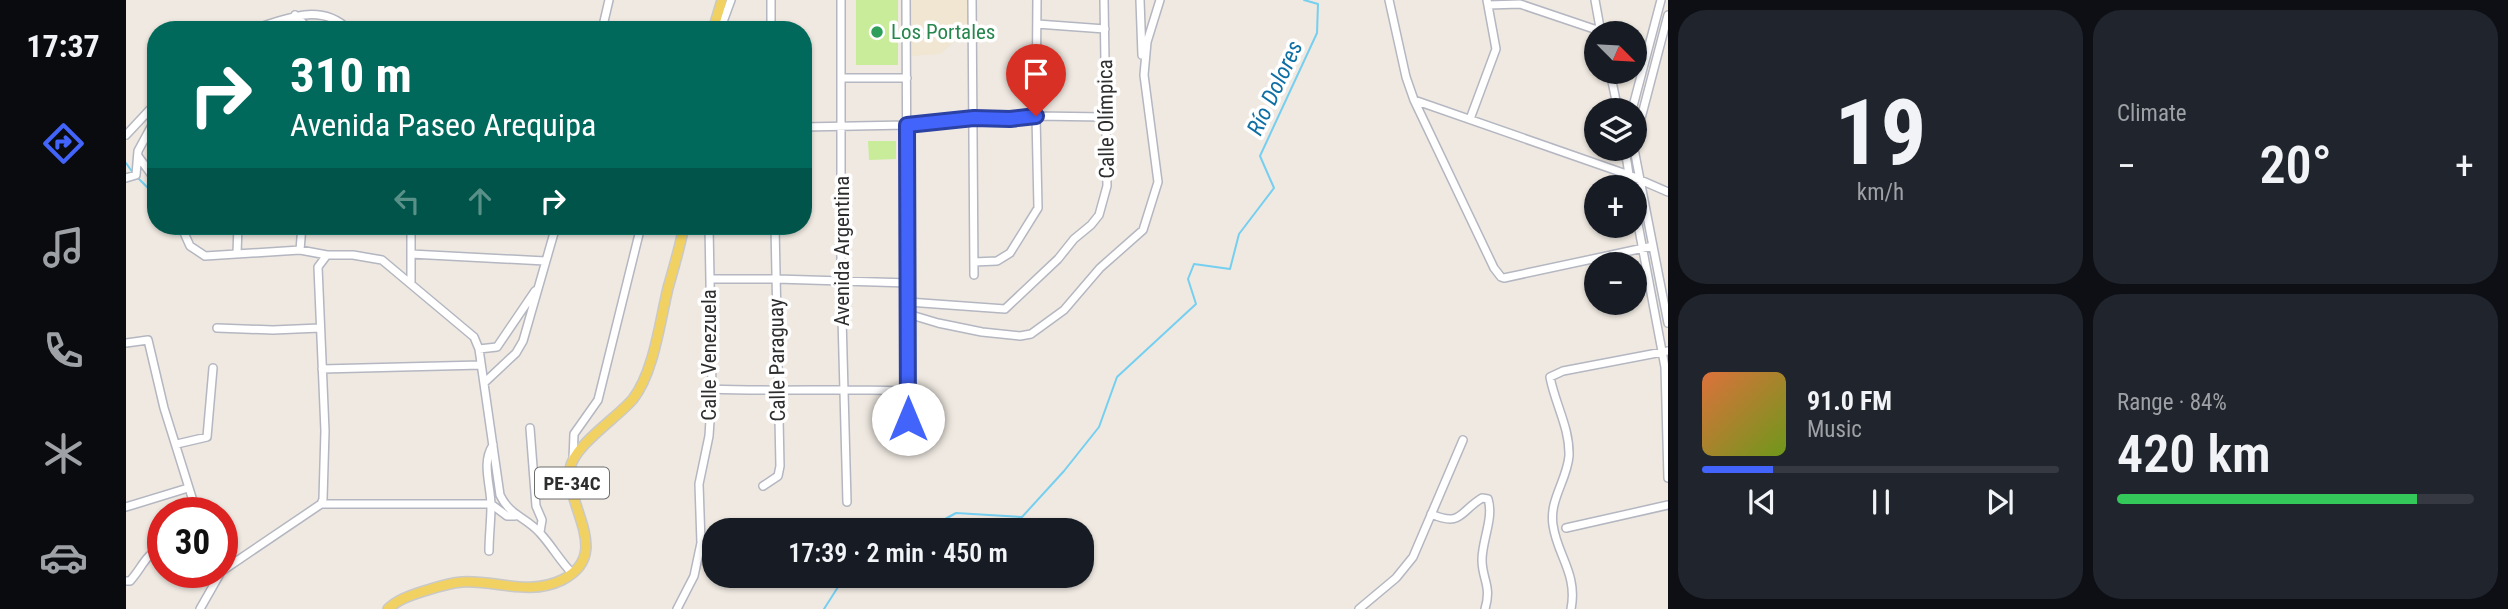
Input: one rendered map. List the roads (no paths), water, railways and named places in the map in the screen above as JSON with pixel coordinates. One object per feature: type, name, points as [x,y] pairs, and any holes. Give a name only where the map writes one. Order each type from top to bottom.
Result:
[{"type":"main road","points":[[718,21],[722,0]]},
{"type":"main road","name":"PE-34C","points":[[572,573],[582,562],[586,547],[570,477],[572,461],[625,408],[642,385],[682,235]]},
{"type":"main road","points":[[388,609],[407,597],[447,584],[473,582],[532,588],[559,581],[572,573]]},
{"type":"street","points":[[604,21],[609,0]]},
{"type":"street","points":[[720,21],[731,0]]},
{"type":"street","points":[[771,0],[771,21]]},
{"type":"street","name":"Avenida Argentina","points":[[841,0],[841,281],[847,502]]},
{"type":"street","points":[[906,0],[908,419]]},
{"type":"street","points":[[972,0],[974,275]]},
{"type":"street","points":[[974,262],[1004,258],[1010,253],[1038,208],[1037,0]]},
{"type":"street","name":"Calle Olímpica","points":[[908,302],[1001,311],[1011,306],[1098,215],[1107,186],[1104,0]]},
{"type":"street","points":[[908,314],[982,332],[1020,337],[1031,334],[1064,310],[1100,268],[1143,230],[1158,182],[1144,75],[1140,0]]},
{"type":"street","points":[[1144,75],[1147,42],[1160,0]]},
{"type":"street","points":[[1389,0],[1406,77],[1414,100],[1494,268],[1501,277],[1653,246]]},
{"type":"street","points":[[1595,0],[1599,21]]},
{"type":"street","points":[[1635,98],[1661,0]]},
{"type":"street","points":[[1470,118],[1496,49],[1487,3],[1520,4],[1584,25]]},
{"type":"street","points":[[277,21],[295,15],[315,14],[335,21]]},
{"type":"street","points":[[295,15],[301,21]]},
{"type":"street","points":[[1647,98],[1668,15]]},
{"type":"street","points":[[1037,24],[1105,29]]},
{"type":"street","points":[[1648,50],[1668,58]]},
{"type":"street","points":[[842,78],[907,78]]},
{"type":"street","points":[[1414,100],[1629,175],[1627,161]]},
{"type":"street","points":[[126,135],[147,113]]},
{"type":"street","points":[[812,127],[907,125],[974,118],[1105,117]]},
{"type":"street","points":[[126,178],[136,175],[138,151],[147,134]]},
{"type":"street","points":[[138,156],[147,168]]},
{"type":"street","points":[[1647,184],[1668,192]]},
{"type":"street","points":[[1647,216],[1668,323]]},
{"type":"street","points":[[185,235],[190,246],[205,256],[300,250],[327,255],[374,257],[411,282],[466,328],[479,349],[500,495],[515,516],[540,532],[572,573]]},
{"type":"street","points":[[237,253],[238,235]]},
{"type":"street","points":[[300,250],[301,235]]},
{"type":"street","points":[[411,235],[411,282]]},
{"type":"street","points":[[484,383],[516,353],[523,341],[553,235]]},
{"type":"street","points":[[572,461],[574,434],[598,400],[640,235]]},
{"type":"street","name":"Calle Venezuela","points":[[677,609],[694,576],[701,543],[699,484],[709,436],[712,389],[709,235]]},
{"type":"street","name":"Calle Paraguay","points":[[763,486],[778,476],[779,472],[775,235]]},
{"type":"street","points":[[1641,238],[1665,352],[1668,478]]},
{"type":"street","points":[[411,254],[545,261]]},
{"type":"street","points":[[321,504],[324,492],[325,443],[318,267],[327,255]]},
{"type":"street","points":[[710,279],[909,283]]},
{"type":"street","points":[[479,349],[497,347],[540,282]]},
{"type":"street","points":[[217,328],[320,328]]},
{"type":"street","points":[[126,344],[148,340],[164,408],[177,443],[191,497]]},
{"type":"street","points":[[1571,609],[1573,594],[1567,563],[1553,523],[1556,497],[1567,469],[1568,436],[1550,377],[1563,371],[1665,352]]},
{"type":"street","points":[[322,369],[481,365]]},
{"type":"street","points":[[177,443],[207,436],[213,368]]},
{"type":"street","points":[[712,389],[777,392],[844,388],[908,391]]},
{"type":"street","points":[[530,428],[536,506],[542,520],[540,532]]},
{"type":"street","points":[[1359,609],[1408,565],[1463,440]]},
{"type":"street","points":[[489,551],[491,504],[487,467],[488,452],[493,444]]},
{"type":"street","points":[[126,507],[188,488]]},
{"type":"street","points":[[1431,514],[1441,519],[1456,519],[1478,500],[1488,499],[1489,515],[1482,558],[1488,585],[1485,609]]},
{"type":"street","points":[[238,561],[321,504],[491,504],[507,516],[515,516]]},
{"type":"street","points":[[1566,528],[1668,505]]},
{"type":"street","points":[[126,581],[131,581],[147,557]]},
{"type":"street","points":[[200,609],[212,588]]},
{"type":"waterway","name":"Río Dolores","points":[[947,518],[956,513],[1022,517],[1099,427],[1117,377],[1196,304],[1188,279],[1194,264],[1230,269],[1239,234],[1274,188],[1260,156],[1317,33],[1318,4],[1304,0]]},
{"type":"waterway","points":[[126,163],[133,173]]},
{"type":"waterway","points":[[137,177],[147,187]]},
{"type":"waterway","name":"Río Dolores","points":[[824,609],[837,588]]},
{"type":"place","name":"Los Portales","points":[[877,32]]}]
